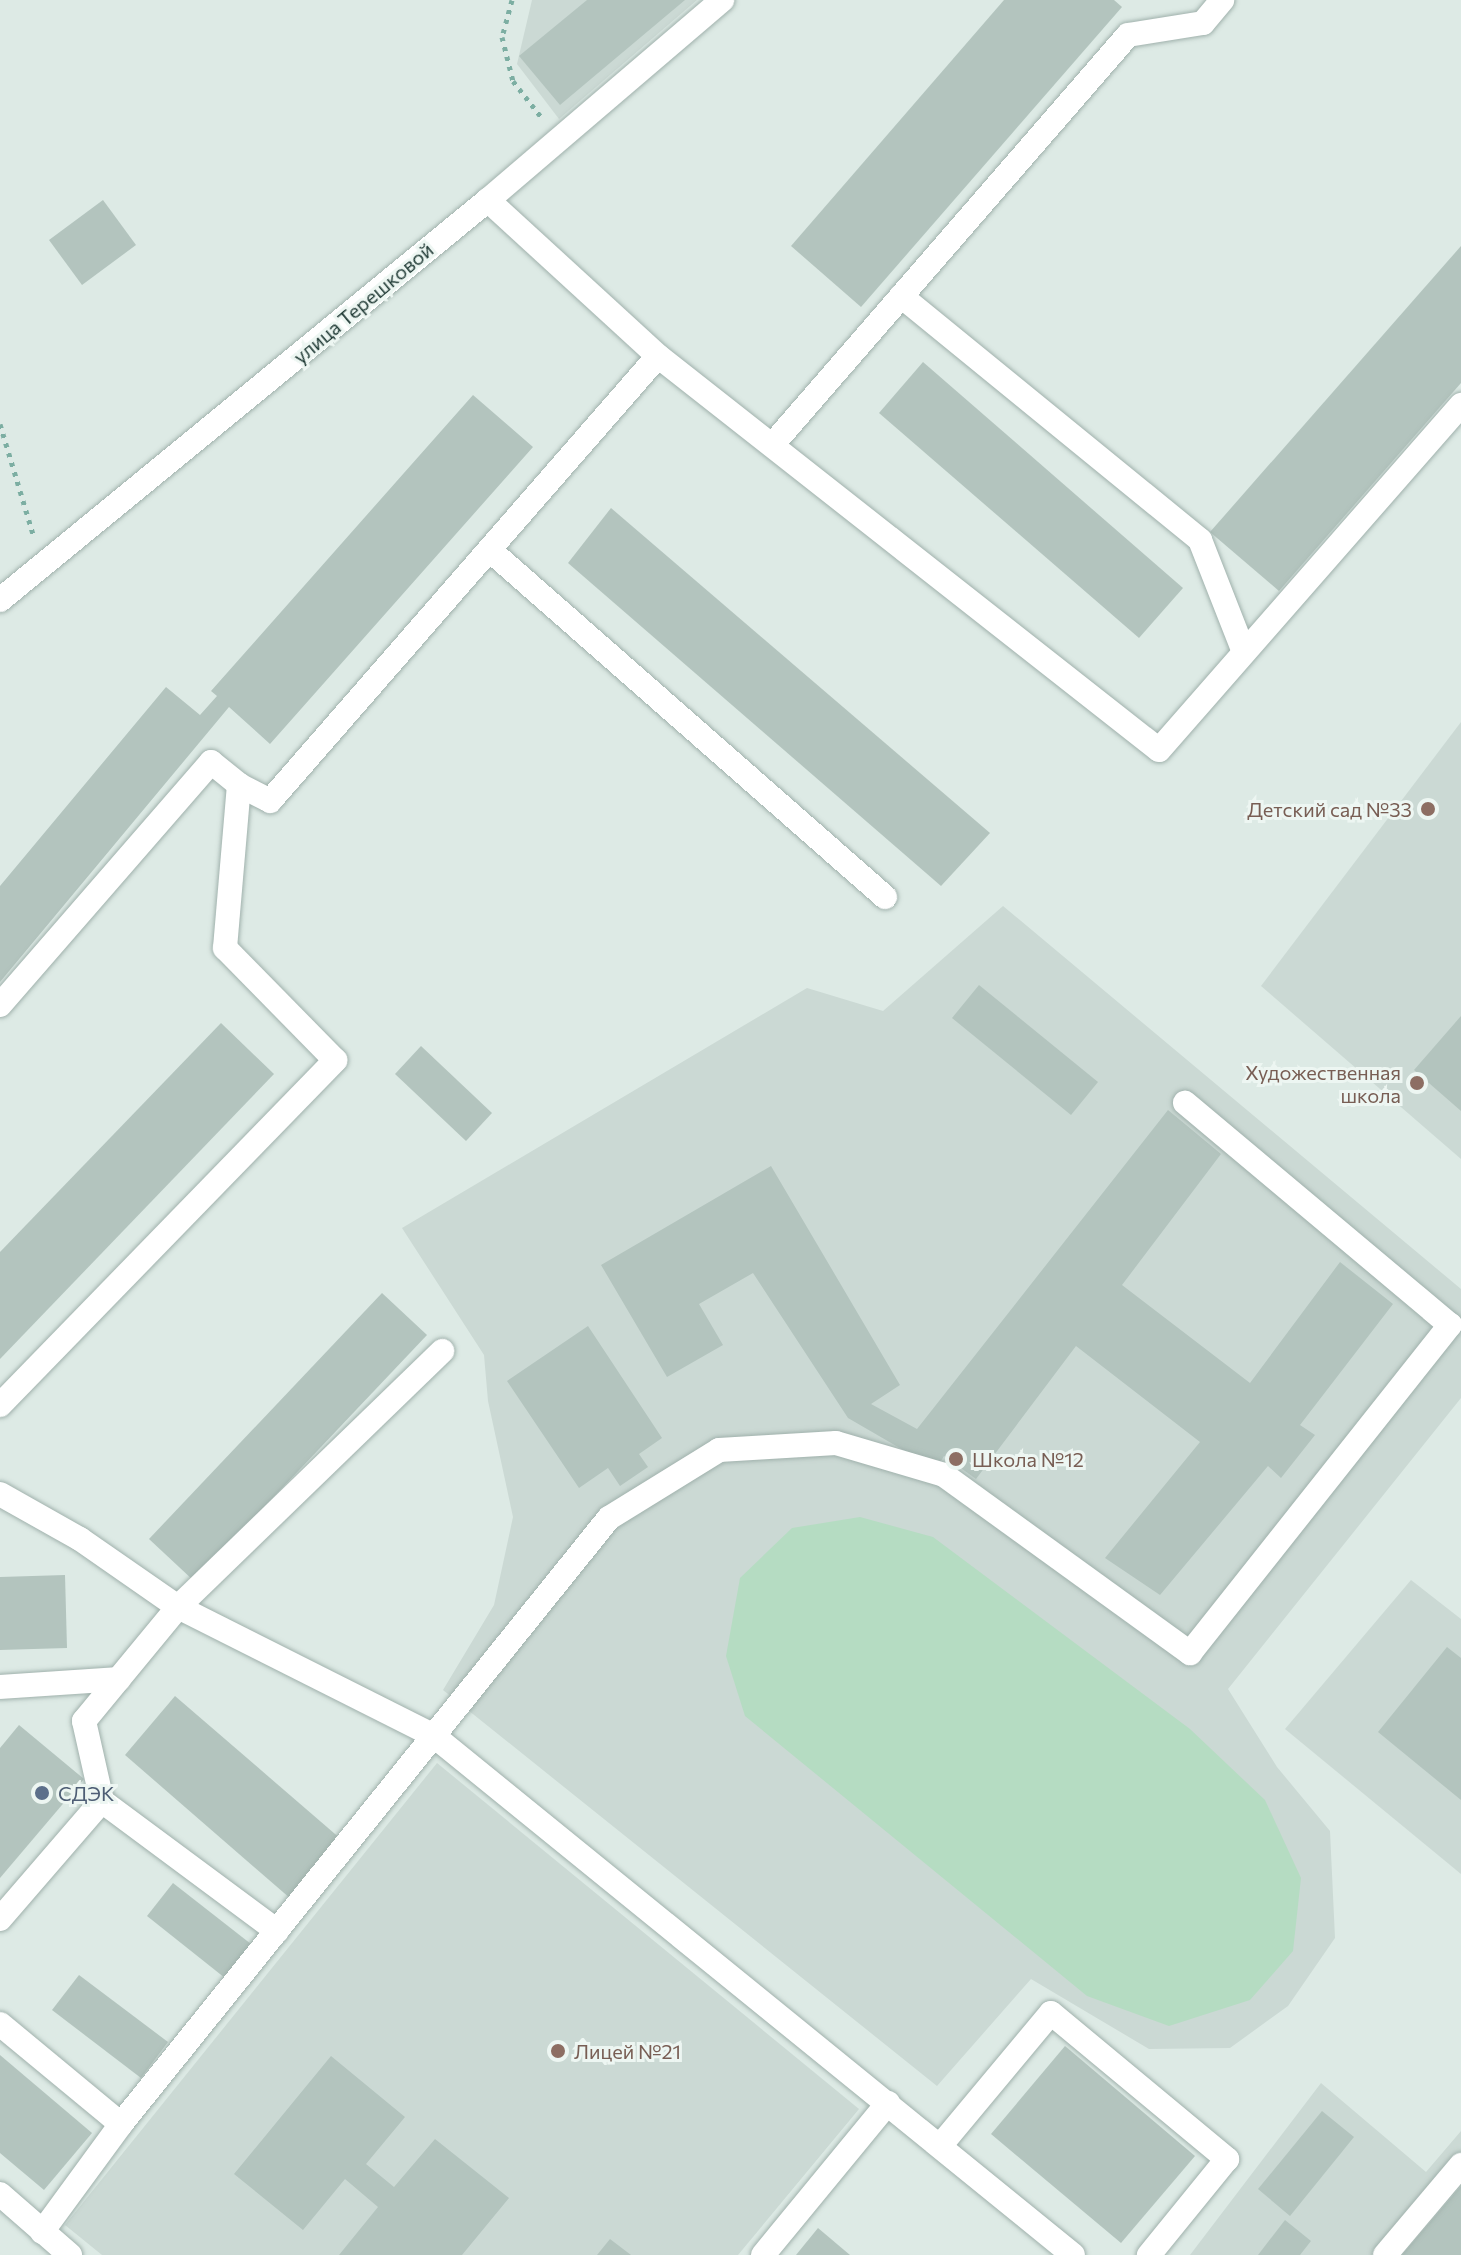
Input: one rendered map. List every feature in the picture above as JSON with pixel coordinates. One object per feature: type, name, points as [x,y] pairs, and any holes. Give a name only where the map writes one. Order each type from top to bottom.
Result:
[{"type":"street","name":"улица Терешковой","points":[[0,600],[488,200],[722,0]]},
{"type":"street","points":[[774,443],[1128,35],[1203,23],[1222,0]]},
{"type":"street","points":[[488,200],[658,356],[774,443],[1159,750],[1461,405]]},
{"type":"street","points":[[901,296],[1200,540],[1244,652]]},
{"type":"street","points":[[0,1005],[211,762],[239,785],[270,801],[492,552],[658,356]]},
{"type":"street","points":[[492,552],[885,897]]},
{"type":"street","points":[[0,1405],[335,1060],[225,948],[239,785]]},
{"type":"street","points":[[0,2194],[54,2246],[121,2124],[609,1518],[719,1450],[836,1443],[944,1475],[1190,1653],[1450,1325],[1185,1103]]},
{"type":"street","points":[[277,1931],[102,1801],[84,1721],[178,1607],[442,1351]]},
{"type":"street","points":[[0,1494],[80,1539],[178,1607],[434,1736],[1073,2255]]},
{"type":"street","points":[[0,1687],[119,1679]]},
{"type":"street","points":[[0,1919],[102,1801]]},
{"type":"street","points":[[940,2146],[1051,2013],[1227,2159],[1149,2255]]},
{"type":"street","points":[[0,2024],[121,2124]]},
{"type":"street","points":[[763,2255],[888,2103]]},
{"type":"street","points":[[1385,2255],[1461,2165]]},
{"type":"path","points":[[512,0],[502,37],[513,81],[546,124]]},
{"type":"path","points":[[0,424],[42,567]]},
{"type":"shaded area","points":[[532,0],[697,0],[559,119],[517,64]]},
{"type":"shaded area","points":[[1461,722],[1461,1159],[1261,986]]},
{"type":"shaded area","name":"Школа №12","points":[[1003,906],[1461,1289],[1461,1398],[1228,1689],[1277,1767],[1330,1831],[1335,1938],[1288,2006],[1230,2048],[1149,2049],[1031,1979],[937,2086],[443,1690],[494,1605],[513,1517],[488,1401],[484,1355],[402,1228],[807,988],[883,1011]]},
{"type":"shaded area","points":[[1411,1580],[1461,1619],[1461,1874],[1285,1729]]},
{"type":"shaded area","name":"Лицей №21","points":[[437,1763],[859,2109],[738,2255],[102,2255],[65,2225]]},
{"type":"shaded area","points":[[1321,2083],[1426,2172],[1461,2131],[1461,2255],[1190,2255]]},
{"type":"green space","points":[[860,1517],[933,1537],[1190,1729],[1265,1800],[1301,1878],[1293,1951],[1250,2000],[1169,2026],[1087,1996],[745,1716],[726,1656],[740,1578],[792,1528]]},
{"type":"building","points":[[587,0],[685,0],[560,105],[519,56]]},
{"type":"building","points":[[1004,0],[1114,0],[1122,7],[861,307],[791,246]]},
{"type":"building","points":[[103,200],[136,245],[82,285],[49,240]]},
{"type":"building","points":[[1461,246],[1461,383],[1279,591],[1210,532]]},
{"type":"building","points":[[923,362],[1183,588],[1139,638],[879,413]]},
{"type":"building","points":[[473,395],[533,447],[270,744],[229,707],[0,982],[0,886],[166,687],[200,715],[217,696],[211,691]]},
{"type":"building","points":[[611,508],[990,833],[941,886],[568,563]]},
{"type":"building","points":[[979,985],[1098,1082],[1071,1115],[952,1018]]},
{"type":"building","name":"Художественная школа","points":[[1461,1016],[1461,1111],[1414,1070]]},
{"type":"building","points":[[221,1023],[274,1074],[0,1359],[0,1252]]},
{"type":"building","points":[[421,1046],[492,1113],[466,1141],[395,1074]]},
{"type":"building","points":[[1168,1110],[1221,1154],[1122,1285],[1250,1383],[1340,1262],[1393,1304],[1300,1425],[1315,1435],[1281,1478],[1268,1466],[1160,1595],[1105,1558],[1200,1442],[1076,1346],[976,1479],[944,1456],[936,1469],[848,1418],[753,1273],[699,1304],[723,1345],[667,1377],[601,1265],[771,1166],[900,1385],[871,1404],[917,1429]]},
{"type":"building","points":[[382,1293],[427,1335],[194,1581],[149,1539]]},
{"type":"building","points":[[588,1326],[662,1438],[639,1454],[648,1467],[620,1486],[608,1468],[579,1488],[507,1381]]},
{"type":"building","points":[[65,1575],[67,1648],[0,1650],[0,1577]]},
{"type":"building","points":[[1447,1647],[1461,1658],[1461,1800],[1378,1732]]},
{"type":"building","points":[[175,1696],[342,1840],[291,1899],[125,1755]]},
{"type":"building","points":[[19,1725],[84,1779],[0,1878],[0,1748]]},
{"type":"building","points":[[173,1883],[251,1944],[225,1978],[147,1916]]},
{"type":"building","points":[[79,1975],[168,2042],[141,2078],[52,2010]]},
{"type":"building","points":[[1065,2046],[1195,2156],[1121,2243],[991,2134]]},
{"type":"building","points":[[0,2055],[92,2133],[44,2190],[0,2153]]},
{"type":"building","points":[[331,2056],[405,2117],[366,2164],[394,2187],[435,2139],[509,2198],[462,2255],[339,2255],[378,2207],[345,2179],[303,2230],[234,2174]]},
{"type":"building","points":[[1322,2111],[1354,2137],[1290,2216],[1258,2189]]},
{"type":"building","points":[[1461,2186],[1461,2255],[1402,2255]]},
{"type":"building","points":[[1285,2220],[1311,2241],[1300,2255],[1258,2255]]},
{"type":"building","points":[[818,2228],[850,2255],[796,2255]]},
{"type":"building","points":[[610,2239],[631,2255],[597,2255]]},
{"type":"place","name":"Детский сад №33","points":[[1428,809]]},
{"type":"place","name":"Художественная школа","points":[[1417,1083]]},
{"type":"place","name":"Школа №12","points":[[956,1459]]},
{"type":"place","name":"СДЭК","points":[[42,1793]]},
{"type":"place","name":"Лицей №21","points":[[558,2051]]}]
